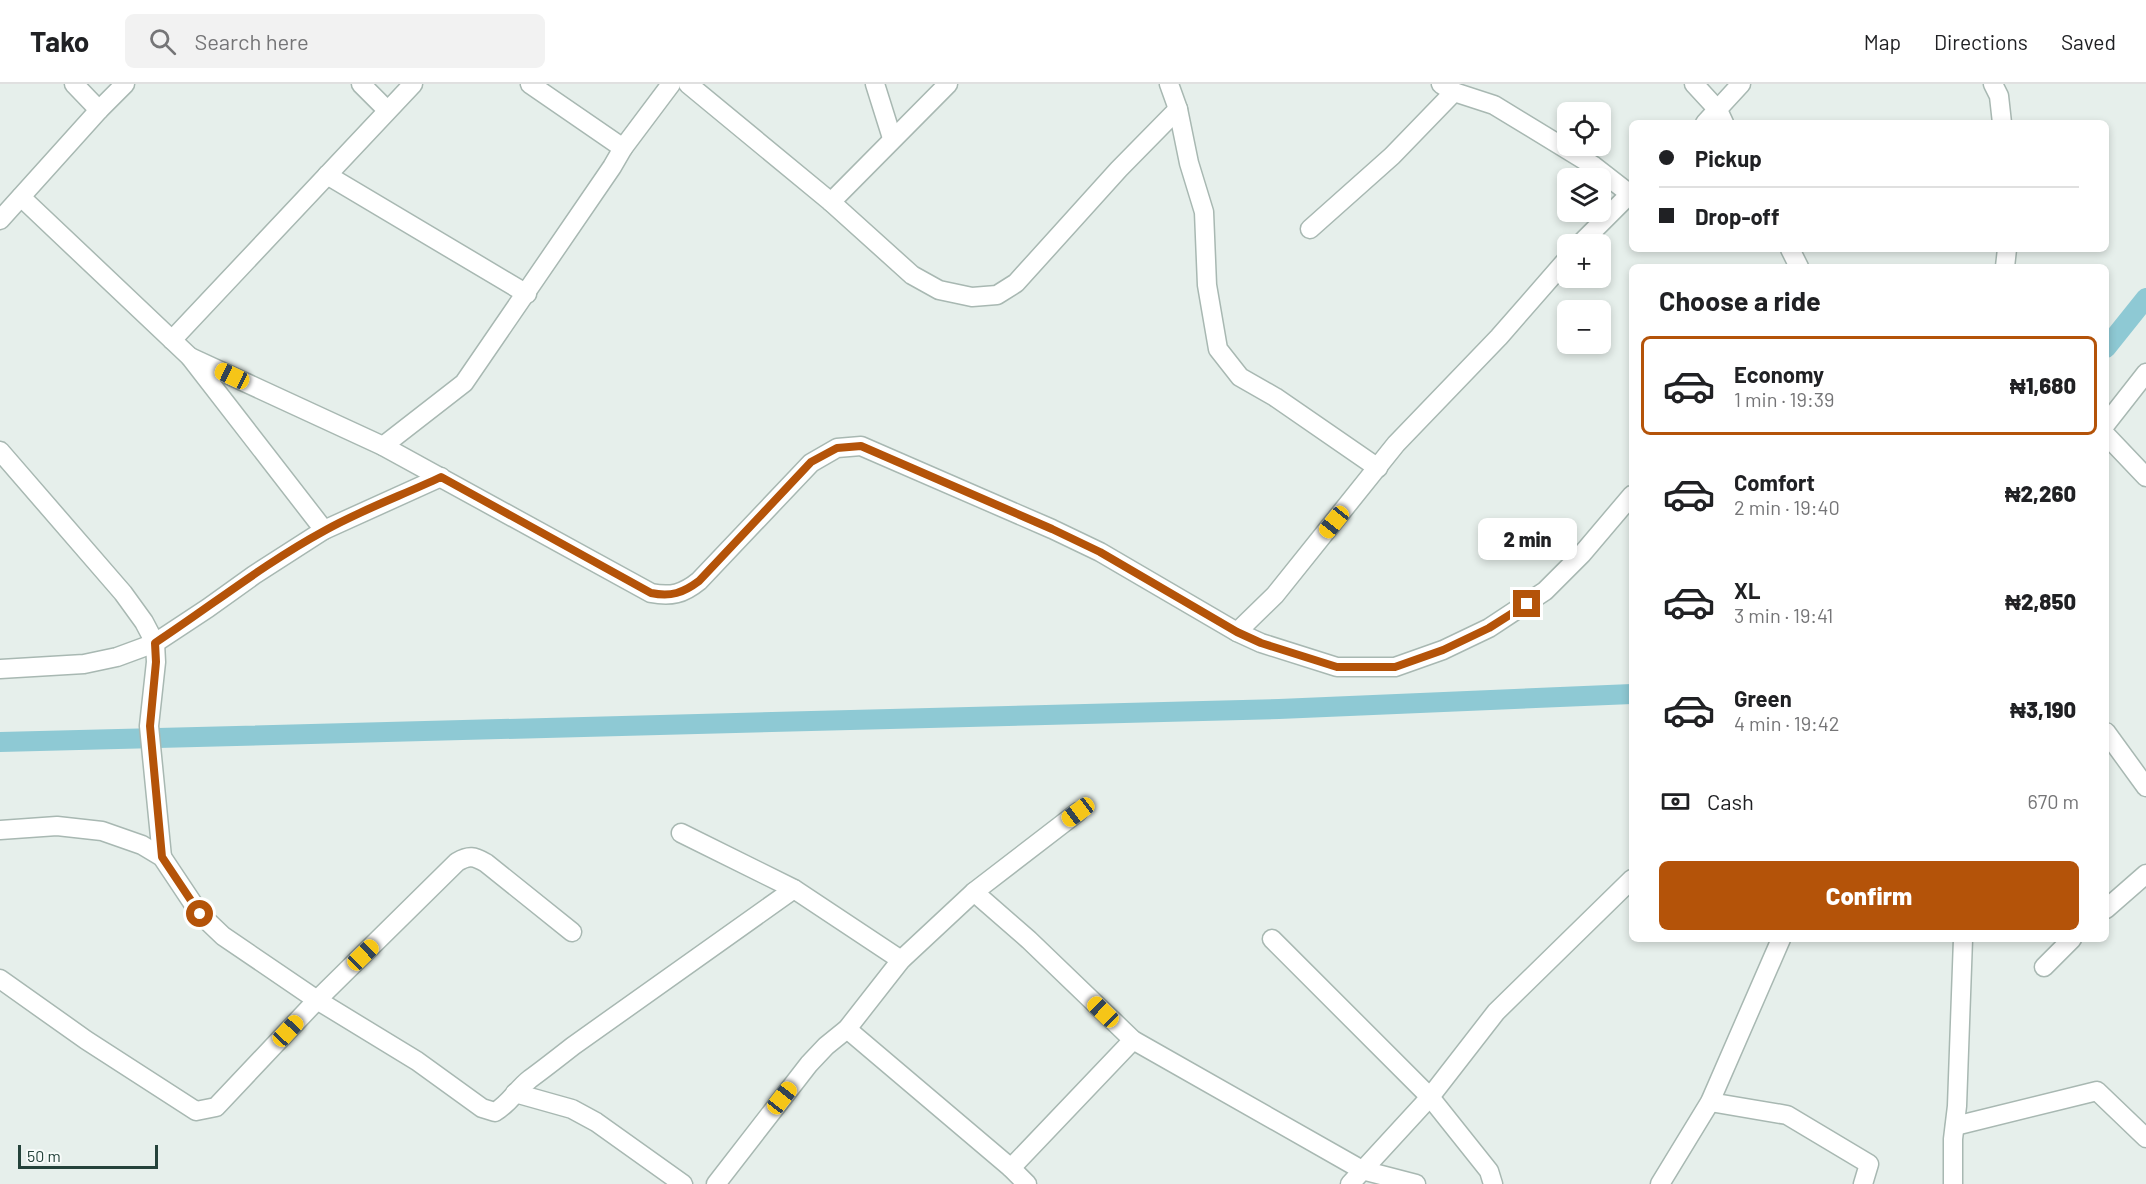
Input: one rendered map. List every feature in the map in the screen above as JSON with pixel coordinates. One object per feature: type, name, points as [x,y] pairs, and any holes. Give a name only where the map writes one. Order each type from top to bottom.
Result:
[{"type":"street","points":[[74,84],[99,110]]},
{"type":"street","points":[[0,220],[125,84]]},
{"type":"street","points":[[361,84],[387,110]]},
{"type":"street","points":[[172,340],[413,84]]},
{"type":"street","points":[[530,84],[623,148]]},
{"type":"street","points":[[382,446],[464,383],[527,294],[623,148],[671,84]]},
{"type":"street","points":[[688,84],[831,202],[912,275],[939,290],[972,297],[997,295],[1016,284],[1119,169],[1178,110]]},
{"type":"street","points":[[875,84],[892,138]]},
{"type":"street","points":[[831,202],[948,84]]},
{"type":"street","points":[[1169,84],[1178,110],[1189,162],[1204,212],[1207,285],[1218,349],[1240,377],[1275,397],[1378,468]]},
{"type":"street","points":[[1694,84],[1716,119],[1741,84]]},
{"type":"street","points":[[1993,84],[1999,96],[2002,120]]},
{"type":"street","points":[[1310,229],[1392,156],[1447,88],[1494,105],[1594,166],[1629,192]]},
{"type":"street","points":[[327,176],[527,294]]},
{"type":"street","points":[[1590,234],[1629,195]]},
{"type":"street","points":[[21,197],[190,357],[324,530]]},
{"type":"street","points":[[1237,632],[1275,595],[1396,444],[1499,338],[1557,271]]},
{"type":"street","points":[[190,357],[382,446],[651,593],[664,596],[684,593],[699,581],[811,462],[837,448],[861,446],[1100,552],[1237,632],[1261,643],[1337,667],[1395,667],[1443,650],[1489,628],[1545,591],[1582,554],[1629,499]]},
{"type":"street","points":[[2109,420],[2146,373]]},
{"type":"street","points":[[2109,438],[2146,477]]},
{"type":"street","points":[[0,451],[123,593],[144,622],[155,643],[156,662],[150,726],[162,857]]},
{"type":"street","points":[[0,669],[84,664],[117,657],[155,643],[324,530],[441,477]]},
{"type":"street","points":[[2109,736],[2146,786]]},
{"type":"street","points":[[716,1184],[809,1064],[825,1046],[847,1029],[901,960],[974,892],[1078,812]]},
{"type":"street","points":[[0,830],[57,825],[102,831],[142,845],[162,857],[200,914],[223,936],[317,1000],[417,1061],[482,1108],[495,1112],[503,1107],[530,1079],[573,1046],[794,889]]},
{"type":"street","points":[[681,833],[794,889],[901,960]]},
{"type":"street","points":[[0,979],[86,1040],[196,1112],[216,1107],[317,1000],[457,862],[468,856],[476,857],[486,863],[572,932]]},
{"type":"street","points":[[2109,906],[2146,874]]},
{"type":"street","points":[[1350,1184],[1430,1097],[1496,1012],[1629,882]]},
{"type":"street","points":[[974,892],[1029,940],[1133,1040],[1362,1170],[1416,1184]]},
{"type":"street","points":[[1272,939],[1430,1097],[1489,1171],[1493,1184]]},
{"type":"street","points":[[1660,1184],[1710,1102],[1780,942]]},
{"type":"street","points":[[1953,1184],[1953,1139],[1963,942]]},
{"type":"street","points":[[2044,967],[2070,942]]},
{"type":"street","points":[[847,1029],[1027,1184]]},
{"type":"street","points":[[1011,1168],[1133,1040]]},
{"type":"street","points":[[1955,1126],[2097,1090],[2146,1138]]},
{"type":"street","points":[[515,1093],[572,1109],[596,1122],[683,1184]]},
{"type":"street","points":[[1710,1102],[1787,1114],[1869,1164],[1863,1184]]},
{"type":"waterway","points":[[2109,344],[2146,298]]},
{"type":"waterway","points":[[0,742],[1279,709],[1629,694]]},
{"type":"route","points":[[200,914],[162,857],[150,726],[156,662],[155,643],[324,530],[441,477],[651,593],[664,596],[684,593],[699,581],[811,462],[837,448],[861,446],[1100,552],[1237,632],[1261,643],[1337,667],[1395,667],[1443,650],[1489,628],[1527,604]]}]
